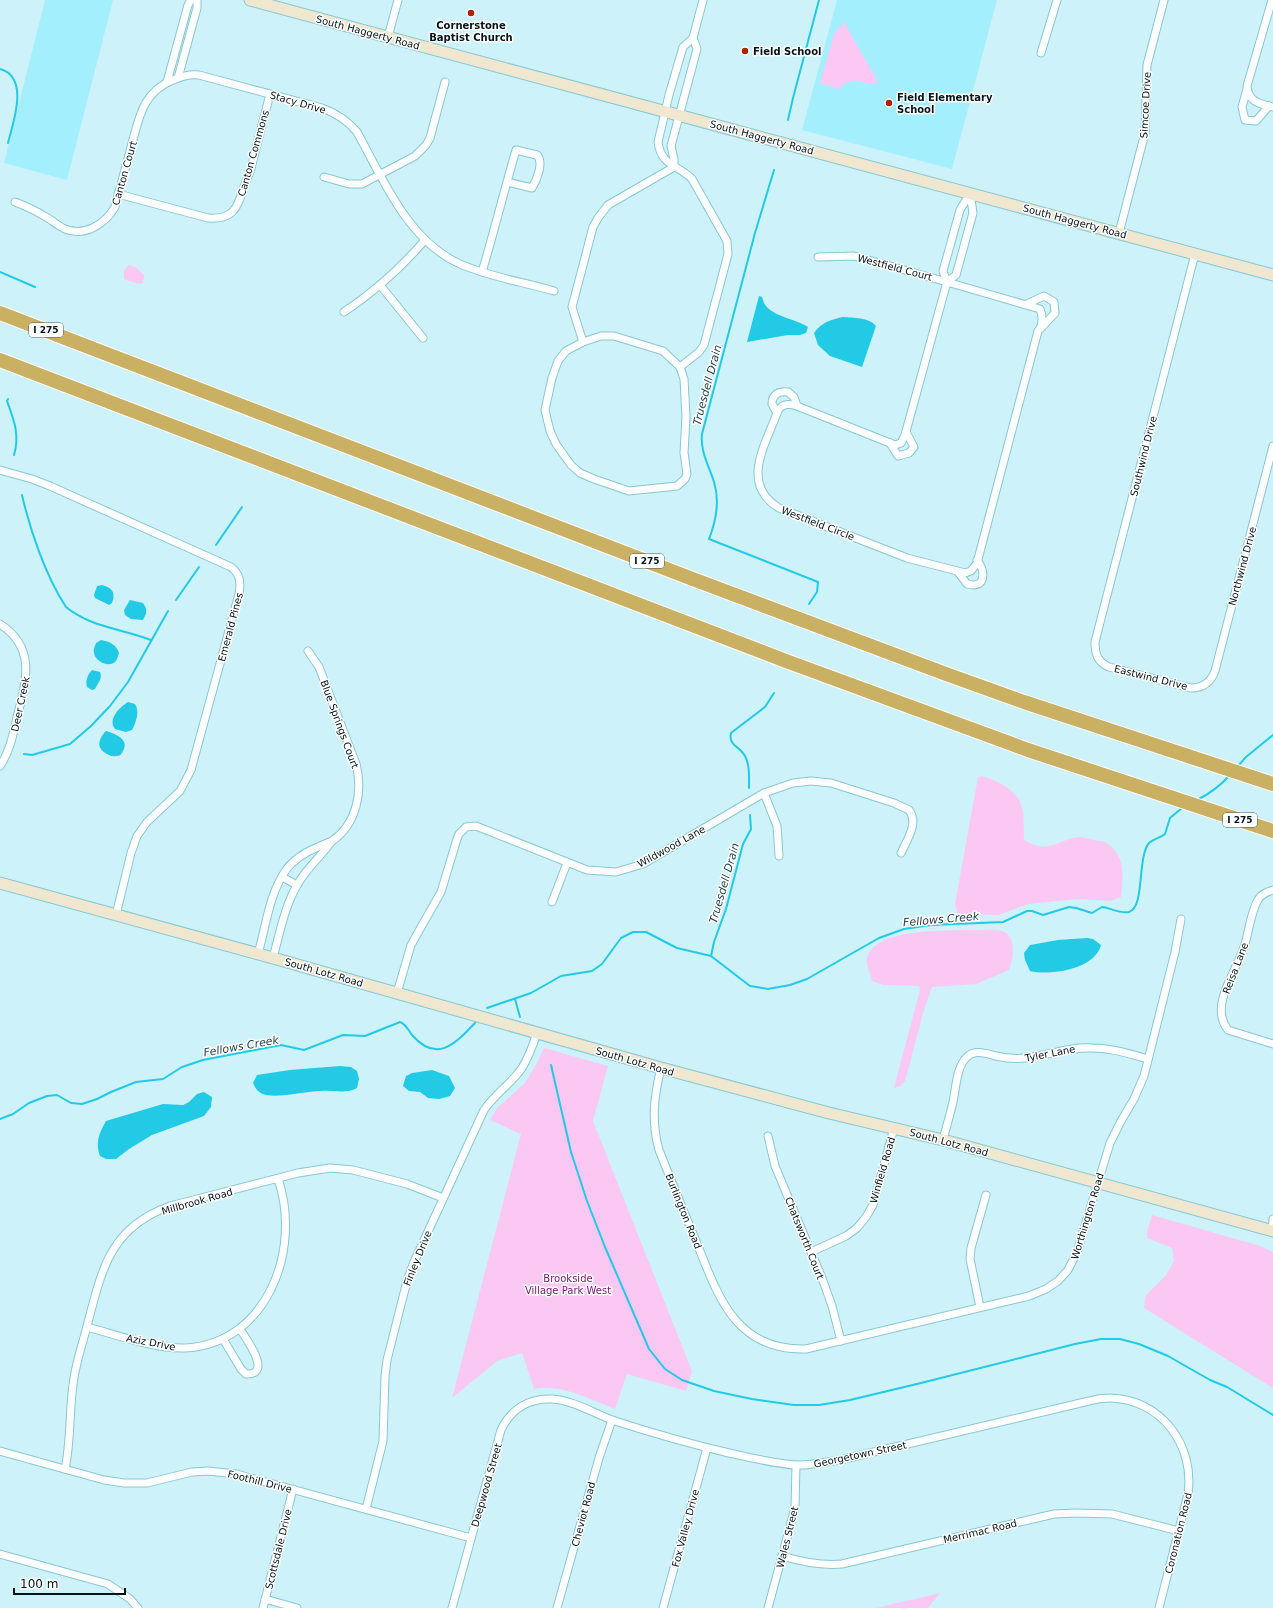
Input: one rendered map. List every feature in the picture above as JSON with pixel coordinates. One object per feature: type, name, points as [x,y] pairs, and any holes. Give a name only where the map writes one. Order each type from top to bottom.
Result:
[{"type":"highway","name":"I 275","points":[[0,313],[910,661],[1024,702],[1273,784]]},
{"type":"highway","name":"I 275","points":[[0,360],[786,661],[1028,750],[1273,831]]},
{"type":"street","points":[[167,82],[188,5],[191,0]]},
{"type":"street","points":[[178,78],[197,8],[196,0]]},
{"type":"street","name":"South Haggerty Road","points":[[250,0],[1273,275]]},
{"type":"street","points":[[388,37],[398,0]]},
{"type":"street","points":[[680,367],[699,352],[704,345],[728,254],[728,247],[724,235],[692,178],[666,162],[659,148],[659,138],[665,111],[683,47],[693,38],[703,0]]},
{"type":"street","points":[[1041,53],[1057,0]]},
{"type":"street","name":"Simcoe Drive","points":[[1119,233],[1145,133],[1145,78],[1164,0]]},
{"type":"street","points":[[1247,89],[1253,100],[1271,106],[1256,121],[1245,120],[1242,107],[1247,89],[1272,0]]},
{"type":"street","points":[[674,167],[671,146],[697,49],[693,38]]},
{"type":"street","name":"Stacy Drive","points":[[178,78],[186,75],[199,75],[322,108],[342,117],[356,132],[402,213],[425,240],[450,259],[468,268],[554,291]]},
{"type":"street","name":"Canton Court","points":[[15,202],[30,208],[64,229],[80,231],[89,229],[104,222],[115,207],[142,109],[152,93],[167,82],[178,78]]},
{"type":"street","points":[[324,177],[354,185],[362,184],[415,156],[426,145],[432,132],[445,82]]},
{"type":"street","name":"Canton Commons","points":[[118,194],[208,218],[220,218],[232,213],[238,205],[244,183],[250,172],[270,94]]},
{"type":"street","points":[[659,148],[671,146]]},
{"type":"street","points":[[482,272],[507,182],[516,150],[537,155],[540,163],[532,188],[507,182]]},
{"type":"street","points":[[582,342],[572,307],[593,227],[608,205],[674,167]]},
{"type":"street","points":[[947,282],[956,275],[973,213],[970,193]]},
{"type":"street","points":[[890,443],[895,445],[901,443],[906,432],[947,282],[943,271],[960,210],[970,193]]},
{"type":"street","points":[[344,312],[380,285],[407,261],[425,240]]},
{"type":"street","name":"Southwind Drive","points":[[1098,658],[1095,651],[1095,642],[1195,254]]},
{"type":"street","name":"Westfield Court","points":[[818,257],[854,256],[947,282]]},
{"type":"street","name":"Westfield Circle","points":[[947,282],[1040,309],[1042,314],[1041,328]]},
{"type":"street","points":[[380,285],[423,338]]},
{"type":"street","name":"Westfield Circle","points":[[906,432],[914,447],[909,454],[898,456],[890,443],[796,406],[794,397],[788,392],[778,393],[772,400],[772,404],[777,413],[759,462],[757,476],[760,489],[773,504],[779,508],[907,558],[958,572],[966,584],[974,585],[979,583],[984,576],[984,572],[978,560],[1038,331],[1055,314],[1054,302],[1044,296],[1027,304]]},
{"type":"street","points":[[601,336],[614,336],[663,351],[680,367],[684,379],[686,417],[684,453],[687,474],[681,482],[672,487],[629,491],[580,473],[571,465],[561,452],[547,420],[545,410],[558,361],[566,352],[582,342],[601,336]]},
{"type":"street","points":[[777,413],[784,404],[796,406]]},
{"type":"street","name":"Northwind Drive","points":[[1206,684],[1213,677],[1215,671],[1273,446]]},
{"type":"street","name":"Emerald Pines","points":[[0,470],[50,486],[185,545],[231,567],[237,571],[240,581],[238,594],[191,770],[180,791],[147,822],[137,836],[130,853],[116,915]]},
{"type":"street","points":[[958,572],[964,573],[971,571],[978,560]]},
{"type":"street","name":"Deer Creek","points":[[0,624],[14,636],[21,646],[26,661],[27,675],[10,746],[0,766]]},
{"type":"street","name":"Blue Springs Court","points":[[258,954],[274,894],[282,877],[293,862],[316,848],[332,841],[352,816],[357,802],[359,781],[356,764],[319,667],[308,651]]},
{"type":"street","name":"Eastwind Drive","points":[[1098,658],[1102,663],[1109,667],[1191,688],[1198,688],[1206,684]]},
{"type":"street","name":"Wildwood Lane","points":[[397,993],[411,945],[441,892],[457,839],[462,830],[466,827],[476,826],[567,863],[594,872],[616,872],[643,864],[764,793],[793,783],[811,781],[831,782],[906,808],[912,813],[913,824],[901,853]]},
{"type":"street","points":[[764,793],[777,826],[779,856]]},
{"type":"street","points":[[273,958],[287,908],[296,885],[304,873],[332,841]]},
{"type":"street","points":[[552,902],[567,863]]},
{"type":"street","points":[[282,877],[296,885]]},
{"type":"street","name":"South Lotz Road","points":[[0,883],[273,958],[661,1068],[829,1113],[943,1140],[1273,1231]]},
{"type":"street","name":"Reisa Lane","points":[[1273,890],[1263,894],[1256,902],[1245,946],[1225,990],[1221,1018],[1228,1030],[1234,1033],[1273,1044]]},
{"type":"street","name":"Worthington Road","points":[[757,1338],[776,1346],[796,1349],[841,1341],[1038,1293],[1052,1285],[1064,1275],[1078,1252],[1097,1183],[1113,1136],[1140,1088],[1175,952],[1181,920]]},
{"type":"street","name":"Finley Drive","points":[[366,1509],[383,1441],[385,1376],[391,1341],[410,1272],[484,1110],[491,1100],[521,1069],[529,1057],[537,1033]]},
{"type":"street","name":"Tyler Lane","points":[[943,1140],[960,1068],[966,1058],[972,1054],[981,1053],[1002,1058],[1021,1059],[1040,1057],[1066,1050],[1091,1048],[1112,1050],[1148,1059]]},
{"type":"street","name":"Burlington Road","points":[[661,1068],[655,1092],[654,1108],[656,1138],[659,1150],[721,1299],[742,1328],[757,1338]]},
{"type":"street","name":"Winfield Road","points":[[811,1252],[846,1236],[857,1228],[866,1217],[872,1205],[894,1128]]},
{"type":"street","name":"Chatsworth Court","points":[[768,1136],[775,1166],[832,1306],[841,1341]]},
{"type":"street","name":"Millbrook Road","points":[[65,1470],[70,1440],[73,1384],[100,1279],[106,1262],[120,1241],[137,1223],[153,1213],[170,1206],[312,1170],[330,1168],[344,1169],[407,1184],[443,1198]]},
{"type":"street","name":"Aziz Drive","points":[[87,1327],[173,1348],[198,1346],[223,1339],[240,1329],[266,1298],[275,1282],[282,1258],[286,1238],[287,1218],[284,1198],[278,1179]]},
{"type":"street","points":[[980,1307],[970,1259],[970,1248],[986,1195]]},
{"type":"street","points":[[1273,1219],[1273,1231]]},
{"type":"street","points":[[223,1339],[240,1369],[246,1374],[256,1372],[259,1368],[258,1361],[240,1329]]},
{"type":"street","name":"Georgetown Street","points":[[559,1400],[612,1420],[707,1448],[760,1460],[796,1465],[817,1464],[840,1460],[1089,1401],[1110,1398],[1140,1404]]},
{"type":"street","name":"Deepwood Street","points":[[452,1608],[501,1430],[507,1419],[524,1404],[545,1399],[559,1400]]},
{"type":"street","name":"Coronation Road","points":[[1140,1404],[1156,1413],[1169,1426],[1181,1443],[1189,1466],[1190,1483],[1159,1608]]},
{"type":"street","name":"Cheviot Road","points":[[557,1608],[598,1458],[612,1420]]},
{"type":"street","name":"Fox Valley Drive","points":[[663,1608],[707,1448]]},
{"type":"street","name":"Foothill Drive","points":[[0,1451],[109,1481],[134,1484],[153,1482],[192,1472],[221,1472],[244,1476],[471,1538]]},
{"type":"street","name":"Wales Street","points":[[768,1608],[795,1508],[796,1465]]},
{"type":"street","name":"Scottsdale Drive","points":[[262,1608],[293,1489]]},
{"type":"street","name":"Merrimac Road","points":[[782,1556],[812,1564],[842,1564],[1039,1517],[1076,1513],[1098,1513],[1123,1516],[1179,1531]]},
{"type":"street","points":[[0,1554],[108,1584],[130,1599],[138,1608]]},
{"type":"street","points":[[265,1599],[297,1608]]},
{"type":"shaded area","points":[[45,0],[113,0],[67,180],[4,163]]},
{"type":"shaded area","name":"Field Elementary School","points":[[837,0],[997,0],[952,169],[802,130]]},
{"type":"shaded area","points":[[759,296],[762,297],[764,303],[770,310],[808,327],[806,333],[747,342]]},
{"type":"shaded area","points":[[843,317],[865,319],[876,326],[862,367],[830,356],[818,345],[814,333],[817,329],[827,322]]},
{"type":"shaded area","points":[[102,585],[111,589],[113,593],[114,596],[112,603],[109,605],[95,598],[94,595],[97,586]]},
{"type":"shaded area","points":[[130,600],[143,603],[146,608],[146,614],[143,620],[131,619],[125,615],[124,610]]},
{"type":"shaded area","points":[[101,640],[112,644],[118,650],[119,653],[117,658],[112,664],[102,663],[95,656],[94,652],[96,643]]},
{"type":"shaded area","points":[[92,670],[100,672],[101,676],[95,689],[92,690],[87,687],[86,682]]},
{"type":"shaded area","points":[[128,702],[135,704],[137,714],[132,730],[126,732],[115,729],[113,725],[113,717],[121,707]]},
{"type":"shaded area","points":[[106,731],[121,738],[125,744],[122,753],[119,755],[111,756],[103,752],[101,749],[99,743]]},
{"type":"shaded area","points":[[1093,939],[1101,945],[1097,953],[1090,960],[1071,969],[1049,972],[1030,971],[1025,960],[1024,953],[1030,945],[1058,940]]},
{"type":"shaded area","points":[[340,1066],[351,1067],[357,1071],[359,1079],[357,1088],[349,1091],[315,1091],[275,1096],[259,1092],[253,1083],[257,1075],[290,1070]]},
{"type":"shaded area","points":[[432,1070],[449,1076],[455,1088],[450,1096],[439,1099],[428,1098],[420,1092],[409,1091],[403,1086],[406,1076],[412,1073]]},
{"type":"shaded area","points":[[204,1092],[212,1097],[211,1107],[204,1116],[152,1135],[116,1159],[106,1159],[100,1156],[98,1138],[106,1121],[163,1104],[183,1105],[189,1102],[197,1094]]},
{"type":"green space","points":[[844,22],[877,80],[875,83],[852,81],[844,84],[839,89],[820,83],[834,34]]},
{"type":"green space","points":[[129,265],[135,267],[144,275],[143,283],[139,284],[124,279],[124,270]]},
{"type":"green space","points":[[982,776],[1005,786],[1018,799],[1023,813],[1024,840],[1043,847],[1078,837],[1107,843],[1114,849],[1121,861],[1123,875],[1121,897],[1111,901],[1077,899],[1029,904],[998,915],[958,914],[955,904],[978,777]]},
{"type":"green space","points":[[997,930],[1008,935],[1011,939],[1013,949],[1009,970],[976,984],[932,987],[924,1010],[905,1081],[900,1086],[894,1088],[920,990],[919,986],[883,985],[872,981],[867,958],[873,948],[884,941],[898,936],[932,931]]},
{"type":"green space","name":"Brookside Village Park West","points":[[544,1048],[608,1066],[593,1121],[692,1371],[686,1391],[627,1374],[615,1409],[565,1390],[554,1388],[534,1389],[522,1353],[497,1361],[452,1398],[521,1134],[490,1120],[497,1108],[525,1083]]},
{"type":"green space","points":[[1152,1215],[1260,1246],[1273,1252],[1273,1388],[1144,1308],[1146,1295],[1166,1275],[1174,1261],[1172,1248],[1147,1238],[1147,1232]]},
{"type":"green space","points":[[940,1593],[928,1608],[876,1608]]},
{"type":"waterway","name":"Truesdell Drain","points":[[788,120],[819,0]]},
{"type":"waterway","points":[[0,69],[9,74],[15,81],[17,91],[16,113],[8,143]]},
{"type":"waterway","name":"Truesdell Drain","points":[[774,170],[755,233],[702,434],[702,446],[717,496],[714,525],[709,539],[818,582],[817,592],[809,604]]},
{"type":"waterway","points":[[0,272],[35,287]]},
{"type":"waterway","points":[[8,399],[7,401],[14,421],[16,434],[16,448],[14,455]]},
{"type":"waterway","points":[[22,495],[29,523],[45,568],[66,607],[85,619],[151,640]]},
{"type":"waterway","points":[[216,545],[242,507]]},
{"type":"waterway","points":[[176,600],[199,567]]},
{"type":"waterway","points":[[24,754],[32,755],[70,744],[91,726],[110,706],[128,682],[168,611]]},
{"type":"waterway","name":"Truesdell Drain","points":[[749,788],[747,760],[743,753],[731,741],[731,733],[765,707],[774,693]]},
{"type":"waterway","name":"Fellows Creek","points":[[1238,766],[1246,757],[1273,735]]},
{"type":"waterway","name":"Fellows Creek","points":[[1197,800],[1215,789],[1230,775]]},
{"type":"waterway","name":"Fellows Creek","points":[[487,1008],[531,993],[561,976],[592,971],[602,964],[621,938],[633,932],[646,932],[677,948],[711,956],[750,986],[768,989],[790,985],[807,979],[879,938],[904,929],[931,925],[1003,922],[1027,911],[1032,911],[1043,915],[1069,907],[1092,913],[1102,907],[1122,912],[1129,912],[1134,908],[1137,902],[1145,850],[1149,843],[1165,834],[1170,818],[1182,808]]},
{"type":"waterway","name":"Truesdell Drain","points":[[711,956],[714,942],[726,909],[743,844],[751,829],[750,815]]},
{"type":"waterway","points":[[515,999],[520,1017]]},
{"type":"waterway","name":"Fellows Creek","points":[[0,1119],[13,1114],[29,1103],[47,1096],[57,1095],[71,1103],[82,1104],[136,1082],[163,1079],[182,1067],[203,1060],[281,1045],[304,1050],[343,1035],[365,1036],[400,1022],[421,1044],[430,1048],[438,1049],[453,1043],[475,1023]]},
{"type":"waterway","points":[[551,1065],[571,1152],[587,1201],[605,1247],[649,1349],[665,1369],[682,1380],[714,1391],[752,1399],[794,1405],[819,1405],[850,1400],[1075,1344],[1101,1339],[1120,1339],[1139,1344],[1168,1356],[1210,1380],[1227,1387],[1273,1415]]},
{"type":"place","name":"Cornerstone Baptist Church","points":[[471,13]]},
{"type":"place","name":"Field School","points":[[745,51]]},
{"type":"place","name":"Field Elementary School","points":[[889,103]]}]
